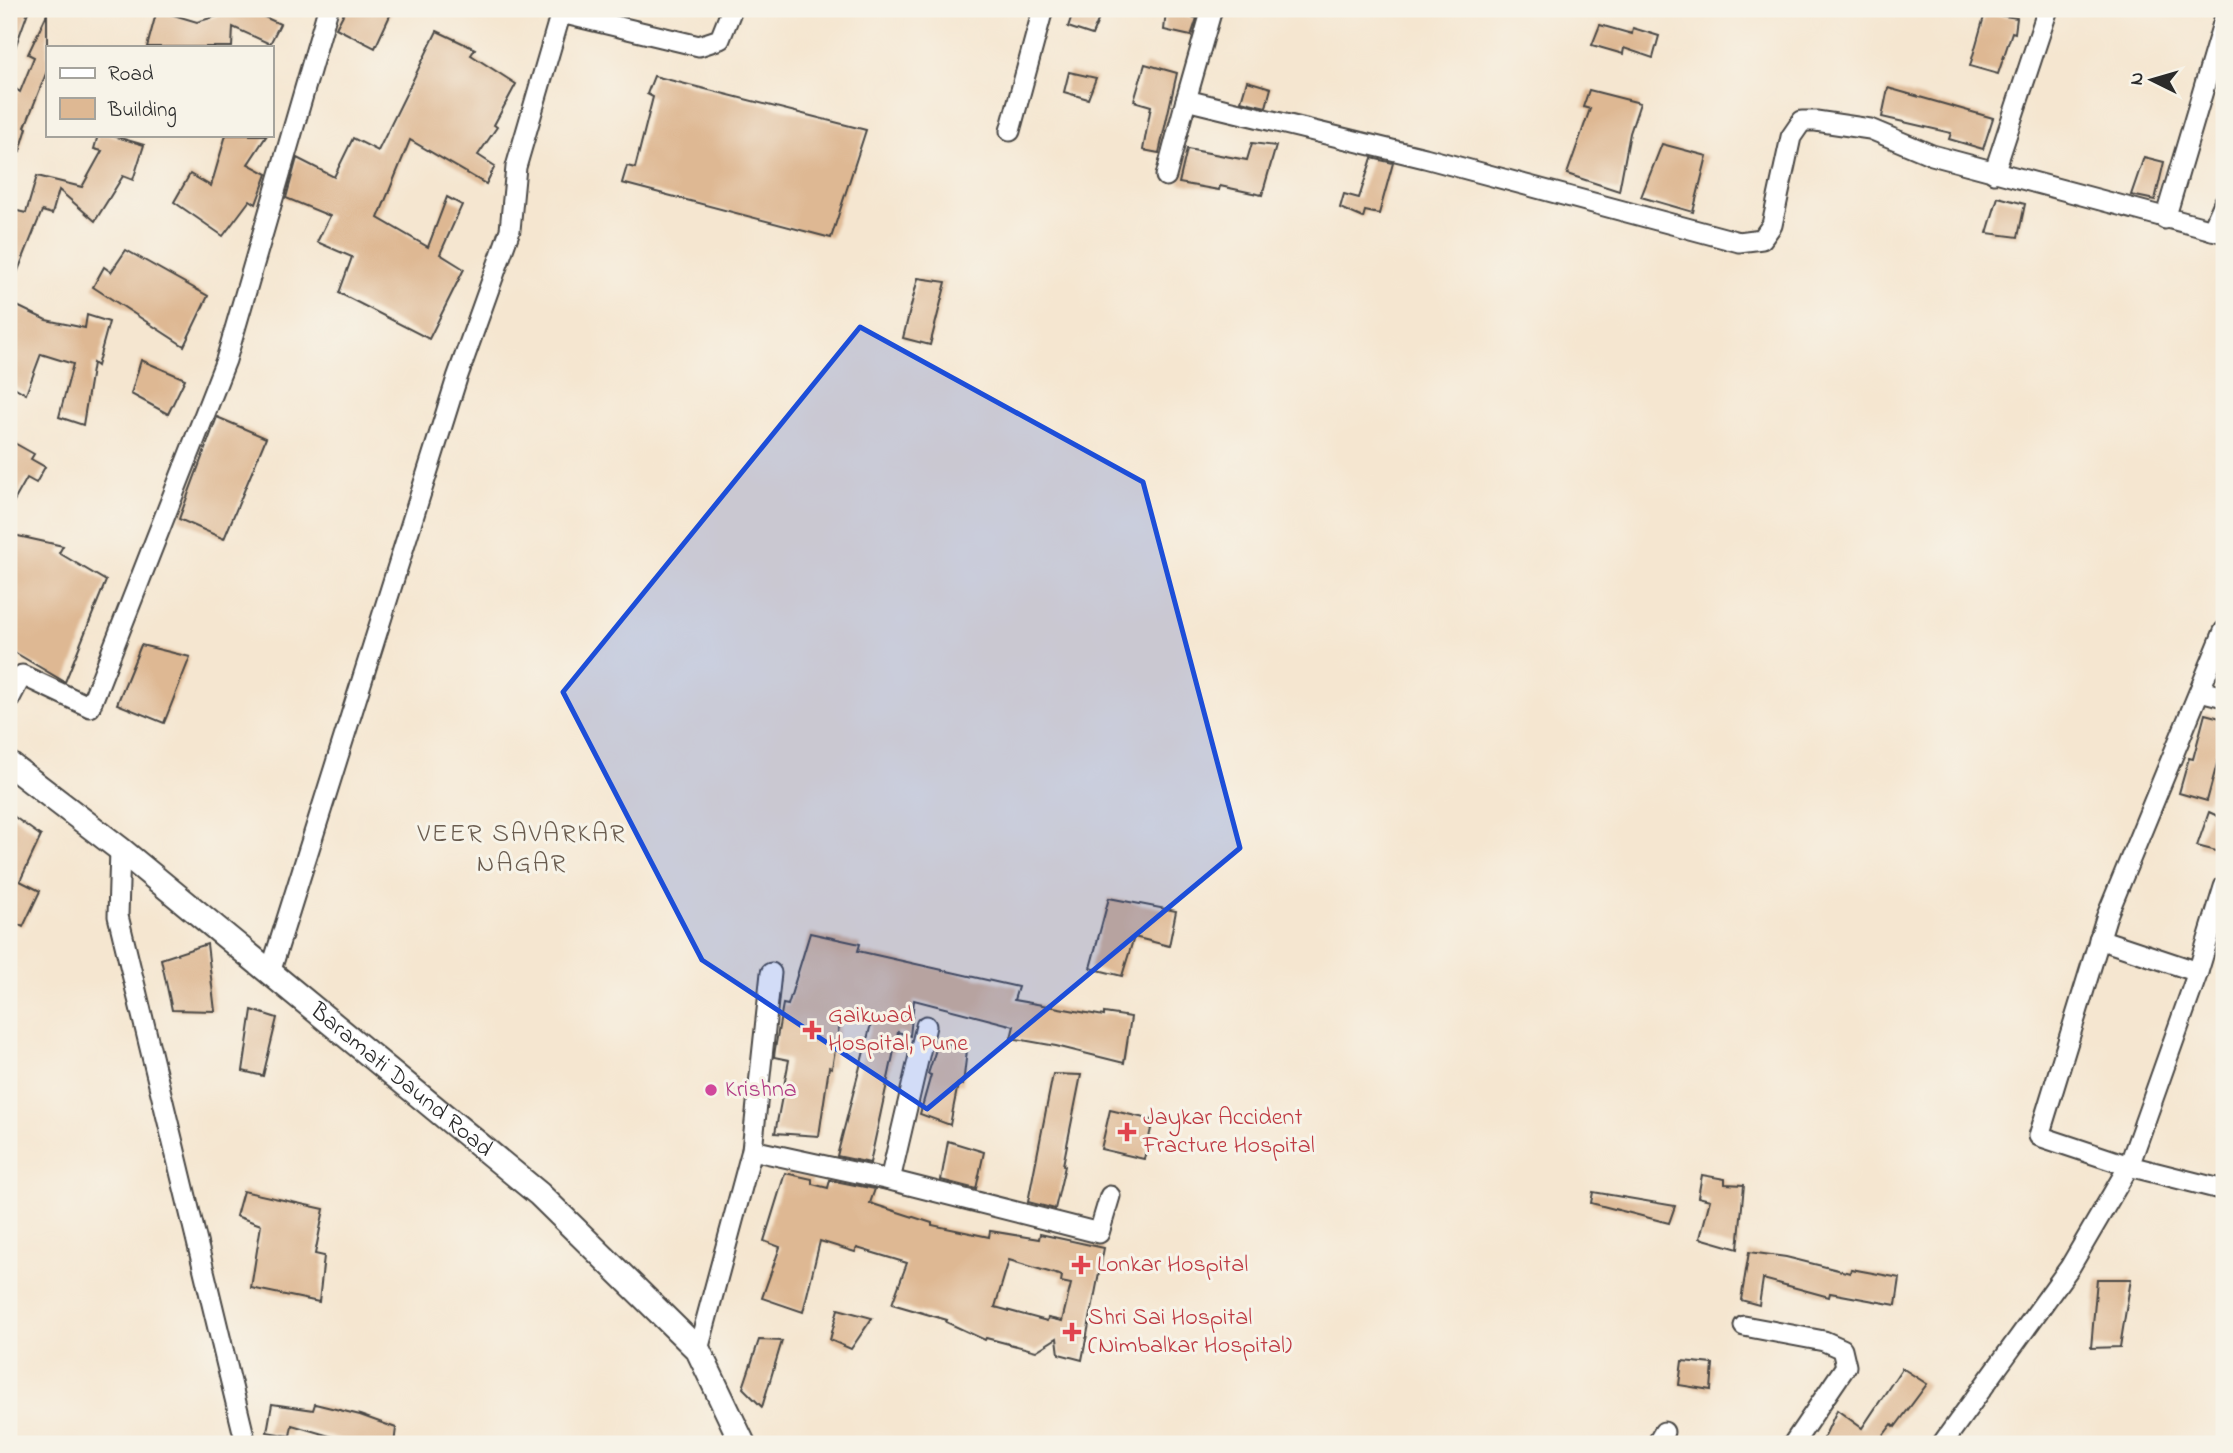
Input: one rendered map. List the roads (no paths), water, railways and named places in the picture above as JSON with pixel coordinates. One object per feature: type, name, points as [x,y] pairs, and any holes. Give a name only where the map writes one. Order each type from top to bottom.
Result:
[{"type":"main road","name":"Baramati Daund Road","points":[[9,764],[120,849],[539,1194],[698,1350],[743,1444]]},
{"type":"street","points":[[9,699],[22,675],[90,706],[226,360],[328,9]]},
{"type":"street","points":[[270,973],[457,378],[510,230],[516,167],[562,11],[699,46],[720,38],[732,9]]},
{"type":"street","points":[[1010,131],[1043,9]]},
{"type":"street","points":[[1166,176],[1212,9]]},
{"type":"street","points":[[1994,173],[2048,9]]},
{"type":"street","points":[[2165,219],[2224,20]]},
{"type":"street","points":[[1186,100],[1399,152],[1739,242],[1762,239],[1772,225],[1791,137],[1802,121],[1870,130],[1932,155],[2218,232],[2224,203]]},
{"type":"street","points":[[2224,634],[2106,918],[2039,1136],[2129,1166],[2224,1190]]},
{"type":"street","points":[[2200,691],[2224,697]]},
{"type":"street","points":[[120,849],[118,916],[246,1444]]},
{"type":"street","points":[[1942,1444],[2070,1267],[2129,1166],[2198,972],[2224,887]]},
{"type":"street","points":[[2099,939],[2198,972]]},
{"type":"street","points":[[698,1350],[752,1150],[771,973]]},
{"type":"street","points":[[890,1180],[926,1026]]},
{"type":"street","points":[[752,1150],[890,1180],[1099,1233],[1110,1196]]},
{"type":"street","points":[[1744,1326],[1824,1341],[1842,1349],[1846,1366],[1793,1444]]},
{"type":"place","name":"Gaikwad Hospital, Pune","points":[[812,1030]]},
{"type":"place","name":"Krishna","points":[[711,1090]]},
{"type":"place","name":"Jaykar Accident Fracture Hospital","points":[[1127,1132]]},
{"type":"place","name":"Lonkar Hospital","points":[[1081,1265]]},
{"type":"place","name":"Shri Sai Hospital (Nimbalkar Hospital)","points":[[1072,1332]]},
{"type":"district","name":"VEER SAVARKAR NAGAR","points":[[522,850]]}]
